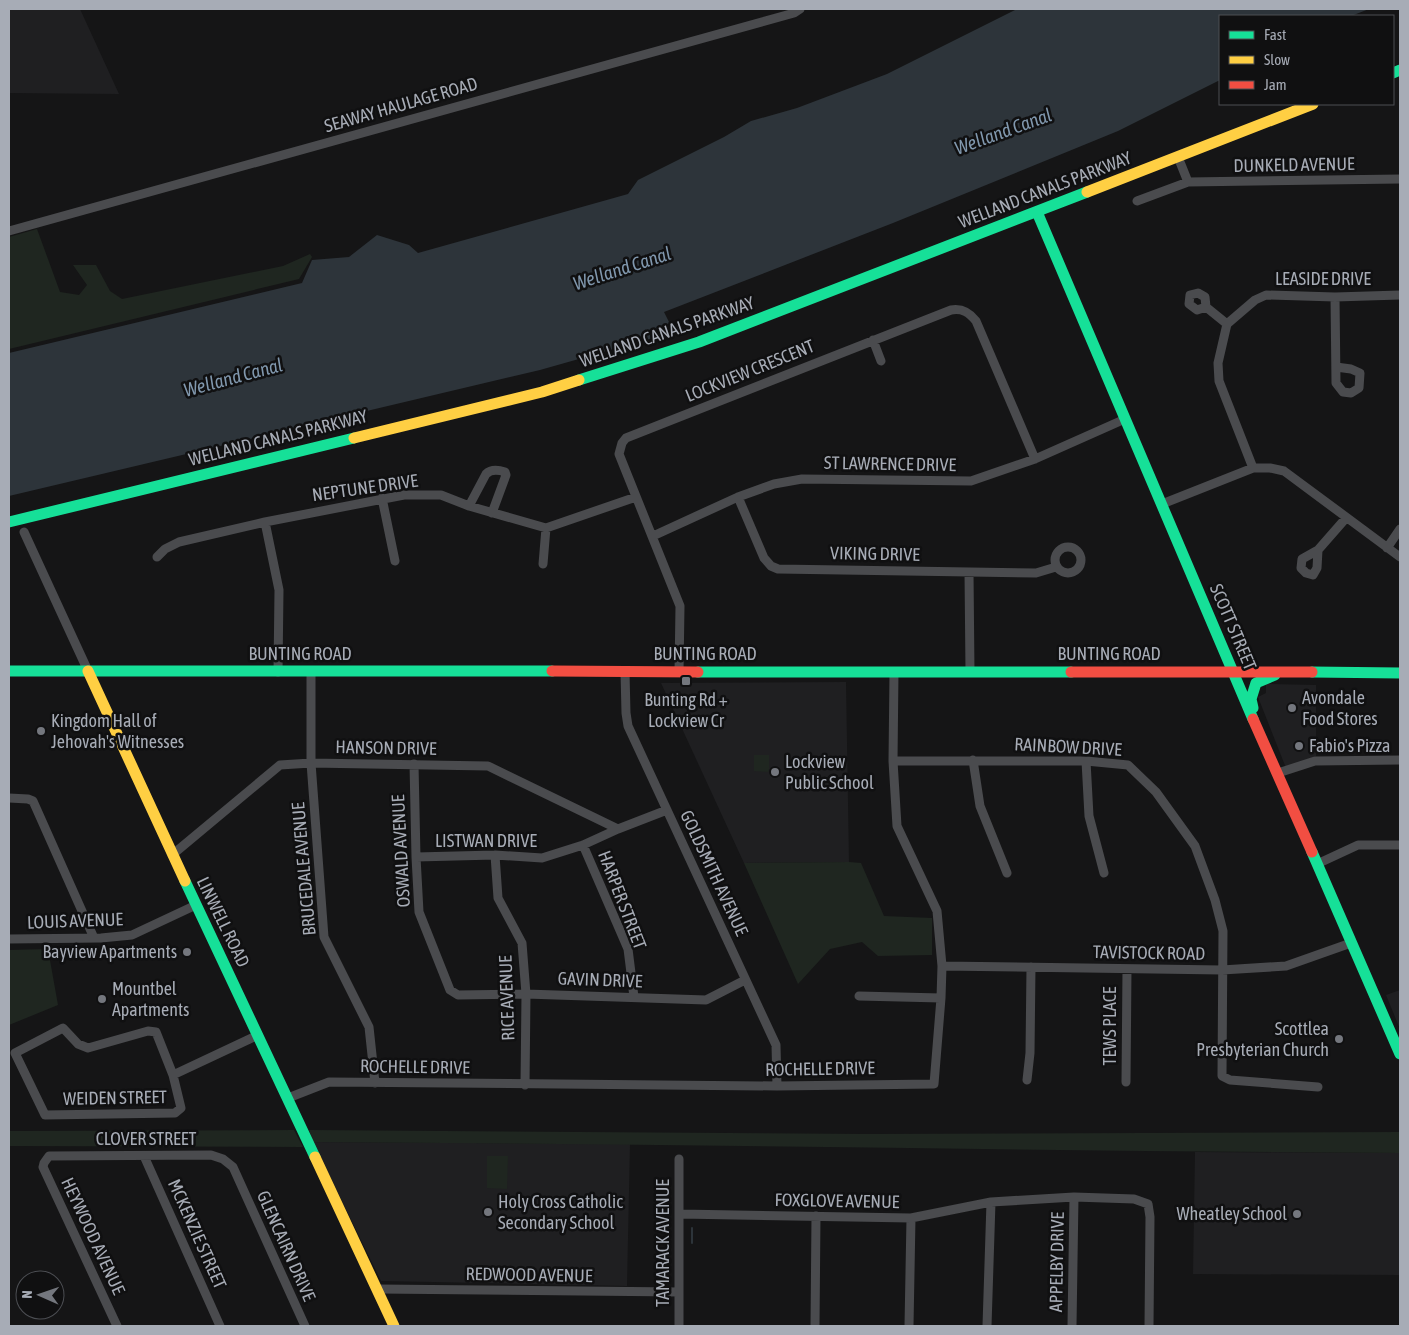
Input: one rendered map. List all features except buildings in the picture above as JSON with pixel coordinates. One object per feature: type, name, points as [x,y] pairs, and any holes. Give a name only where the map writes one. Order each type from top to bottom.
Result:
[{"type":"main road","name":"WELLAND CANALS PARKWAY","points":[[9,522],[542,392],[700,342],[1310,105]]},
{"type":"main road","name":"SCOTT STREET","points":[[1037,212],[1233,672],[1400,1054]]},
{"type":"main road","name":"BUNTING ROAD","points":[[9,671],[1233,672],[1400,674]]},
{"type":"main road","name":"LINWELL ROAD","points":[[88,671],[172,855],[394,1326]]},
{"type":"main road","points":[[1258,728],[1251,699],[1253,690],[1256,683],[1279,673]]},
{"type":"street","name":"SEAWAY HAULAGE ROAD","points":[[9,231],[794,13],[800,9]]},
{"type":"street","points":[[1178,157],[1188,182]]},
{"type":"street","name":"DUNKELD AVENUE","points":[[1137,201],[1188,182],[1400,179]]},
{"type":"street","name":"LEASIDE DRIVE","points":[[1228,324],[1255,300],[1266,295],[1335,297],[1400,295]]},
{"type":"street","points":[[1335,297],[1336,367]]},
{"type":"street","points":[[1206,307],[1228,324],[1218,364],[1219,381],[1253,468]]},
{"type":"street","name":"LOCKVIEW CRESCENT","points":[[679,672],[680,606],[619,454],[622,443],[626,438],[873,340],[957,309],[970,313],[976,321],[1035,458]]},
{"type":"street","points":[[873,340],[881,361]]},
{"type":"street","name":"ST LAWRENCE DRIVE","points":[[653,536],[738,497],[774,484],[802,479],[971,481],[1035,458],[1125,420]]},
{"type":"street","points":[[1162,504],[1253,468],[1270,468],[1284,472],[1400,557]]},
{"type":"street","points":[[469,506],[486,474],[489,471],[501,470],[506,475],[492,513]]},
{"type":"street","name":"NEPTUNE DRIVE","points":[[157,557],[165,549],[179,542],[264,522],[404,495],[441,495],[469,506],[546,528]]},
{"type":"street","points":[[543,564],[546,528],[636,497]]},
{"type":"street","name":"VIKING DRIVE","points":[[738,497],[764,558],[771,566],[778,569],[1036,573],[1056,566]]},
{"type":"street","points":[[382,498],[395,561]]},
{"type":"street","points":[[1318,550],[1346,518]]},
{"type":"street","points":[[264,522],[279,590],[278,672]]},
{"type":"street","points":[[1387,548],[1400,529]]},
{"type":"street","name":"LINWELL ROAD","points":[[24,532],[88,671]]},
{"type":"street","points":[[969,572],[970,672]]},
{"type":"street","name":"BRUCEDALE AVENUE","points":[[311,672],[311,763],[324,937],[370,1026],[375,1083]]},
{"type":"street","name":"GOLDSMITH AVENUE","points":[[625,672],[628,726],[776,1045],[777,1086]]},
{"type":"street","name":"ROCHELLE DRIVE","points":[[288,1098],[329,1082],[777,1086],[934,1084],[942,966],[937,911],[897,826],[893,761],[894,672]]},
{"type":"street","points":[[973,760],[980,806],[1007,873]]},
{"type":"street","points":[[1278,773],[1315,761],[1400,760]]},
{"type":"street","name":"RAINBOW DRIVE","points":[[893,761],[1086,761],[1128,765],[1156,792],[1195,846],[1216,900],[1223,932],[1222,1076],[1230,1080],[1318,1087]]},
{"type":"street","points":[[1086,761],[1089,816],[1104,873]]},
{"type":"street","name":"HANSON DRIVE","points":[[172,855],[280,766],[311,763],[488,766],[618,829]]},
{"type":"street","name":"OSWALD AVENUE","points":[[414,764],[419,912],[450,990]]},
{"type":"street","points":[[9,798],[33,801],[94,938]]},
{"type":"street","name":"LISTWAN DRIVE","points":[[416,857],[495,855],[542,858],[583,845],[667,810]]},
{"type":"street","name":"HARPER STREET","points":[[583,845],[628,949],[634,997]]},
{"type":"street","points":[[1318,864],[1358,845],[1400,845]]},
{"type":"street","name":"RICE AVENUE","points":[[495,855],[498,898],[522,943],[526,994],[525,1085]]},
{"type":"street","name":"LOUIS AVENUE","points":[[9,939],[94,938],[132,935],[196,905]]},
{"type":"street","name":"TAVISTOCK ROAD","points":[[942,966],[1222,970],[1286,966],[1351,943]]},
{"type":"street","points":[[1027,1080],[1030,1053],[1031,967]]},
{"type":"street","name":"TEWS PLACE","points":[[1126,969],[1126,1082]]},
{"type":"street","name":"GAVIN DRIVE","points":[[450,990],[458,995],[526,994],[706,1000],[745,980]]},
{"type":"street","points":[[859,996],[941,998]]},
{"type":"street","name":"WEIDEN STREET","points":[[63,1028],[78,1044],[88,1048],[148,1031],[156,1032],[173,1075],[181,1108],[175,1114],[45,1115],[15,1053],[63,1028]]},
{"type":"street","name":"WEIDEN STREET","points":[[173,1075],[258,1035]]},
{"type":"street","name":"CLOVER STREET","points":[[46,1160],[49,1156],[211,1155],[223,1159],[232,1167],[238,1179]]},
{"type":"street","name":"MCKENZIE STREET","points":[[144,1156],[220,1326]]},
{"type":"street","name":"TAMARACK AVENUE","points":[[679,1159],[679,1326]]},
{"type":"street","name":"HEYWOOD AVENUE","points":[[46,1160],[43,1167],[117,1326]]},
{"type":"street","name":"GLENCAIRN DRIVE","points":[[238,1179],[305,1326]]},
{"type":"street","name":"FOXGLOVE AVENUE","points":[[680,1214],[912,1218],[991,1202],[1074,1197],[1134,1199],[1148,1204],[1150,1217],[1149,1326]]},
{"type":"street","name":"APPELBY DRIVE","points":[[1072,1326],[1074,1197]]},
{"type":"street","points":[[987,1326],[991,1202]]},
{"type":"street","points":[[815,1326],[816,1216]]},
{"type":"street","points":[[909,1326],[912,1218]]},
{"type":"street","name":"REDWOOD AVENUE","points":[[378,1290],[679,1292]]},
{"type":"shaded area","points":[[9,9],[80,9],[119,94],[9,93]]},
{"type":"shaded area","points":[[37,229],[60,292],[79,295],[87,285],[73,265],[96,265],[110,291],[122,299],[283,266],[310,254],[312,257],[299,279],[9,349],[9,237]]},
{"type":"shaded area","name":"Lockview Public School","points":[[846,682],[849,862],[744,863],[661,683]]},
{"type":"shaded area","points":[[1266,685],[1316,685],[1316,756],[1286,768],[1258,697],[1266,693]]},
{"type":"shaded area","points":[[754,755],[769,755],[768,772],[754,771]]},
{"type":"shaded area","points":[[744,863],[861,863],[884,916],[932,918],[932,955],[878,956],[862,942],[830,949],[798,984]]},
{"type":"shaded area","points":[[48,949],[58,1005],[9,1025],[9,950]]},
{"type":"shaded area","points":[[1400,990],[1400,1029],[1386,995]]},
{"type":"shaded area","points":[[294,1130],[303,1147],[9,1146],[9,1131]]},
{"type":"shaded area","points":[[309,1130],[866,1134],[1400,1132],[1400,1153],[313,1142]]},
{"type":"shaded area","name":"Holy Cross Catholic Secondary School","points":[[313,1142],[630,1144],[627,1286],[381,1281]]},
{"type":"shaded area","name":"Wheatley School","points":[[1195,1152],[1400,1153],[1400,1275],[1193,1274]]},
{"type":"shaded area","points":[[487,1156],[508,1156],[507,1189],[487,1188]]},
{"type":"water","name":"Welland Canal","points":[[1017,9],[1369,9],[1354,15],[1219,15],[1219,80],[1118,131],[893,223],[664,312],[674,332],[540,370],[9,496],[9,353],[302,283],[312,260],[349,257],[377,235],[409,245],[418,253],[628,194],[638,180],[724,137],[751,121],[797,108],[887,74]]},
{"type":"waterway","points":[[692,1228],[692,1243]]},
{"type":"traffic: fast","points":[[1394,73],[1400,70]]},
{"type":"traffic: fast","points":[[579,380],[699,342],[1087,192]]},
{"type":"traffic: fast","points":[[1037,212],[1253,719]]},
{"type":"traffic: fast","points":[[9,522],[354,438]]},
{"type":"traffic: fast","points":[[9,671],[552,671]]},
{"type":"traffic: fast","points":[[698,672],[1071,672]]},
{"type":"traffic: fast","points":[[1312,672],[1400,673]]},
{"type":"traffic: fast","points":[[1253,708],[1251,699],[1256,683],[1275,675]]},
{"type":"traffic: fast","points":[[1312,852],[1400,1054]]},
{"type":"traffic: fast","points":[[185,881],[315,1157]]},
{"type":"traffic: slow","points":[[1087,192],[1310,105]]},
{"type":"traffic: slow","points":[[354,438],[542,392],[579,380]]},
{"type":"traffic: slow","points":[[88,671],[185,881]]},
{"type":"traffic: slow","points":[[315,1157],[394,1326]]},
{"type":"traffic: jam","points":[[552,671],[698,672]]},
{"type":"traffic: jam","points":[[1071,672],[1312,672]]},
{"type":"traffic: jam","points":[[1253,719],[1312,852]]},
{"type":"place","name":"Bunting Rd + Lockview Cr","points":[[686,681]]},
{"type":"place","name":"Avondale Food Stores","points":[[1292,708]]},
{"type":"place","name":"Kingdom Hall of Jehovah's Witnesses","points":[[41,731]]},
{"type":"place","name":"Fabio's Pizza","points":[[1299,746]]},
{"type":"place","name":"Lockview Public School","points":[[775,772]]},
{"type":"place","name":"Bayview Apartments","points":[[187,952]]},
{"type":"place","name":"Mountbel Apartments","points":[[102,999]]},
{"type":"place","name":"Scottlea Presbyterian Church","points":[[1339,1039]]},
{"type":"place","name":"Holy Cross Catholic Secondary School","points":[[488,1212]]},
{"type":"place","name":"Wheatley School","points":[[1297,1214]]}]
